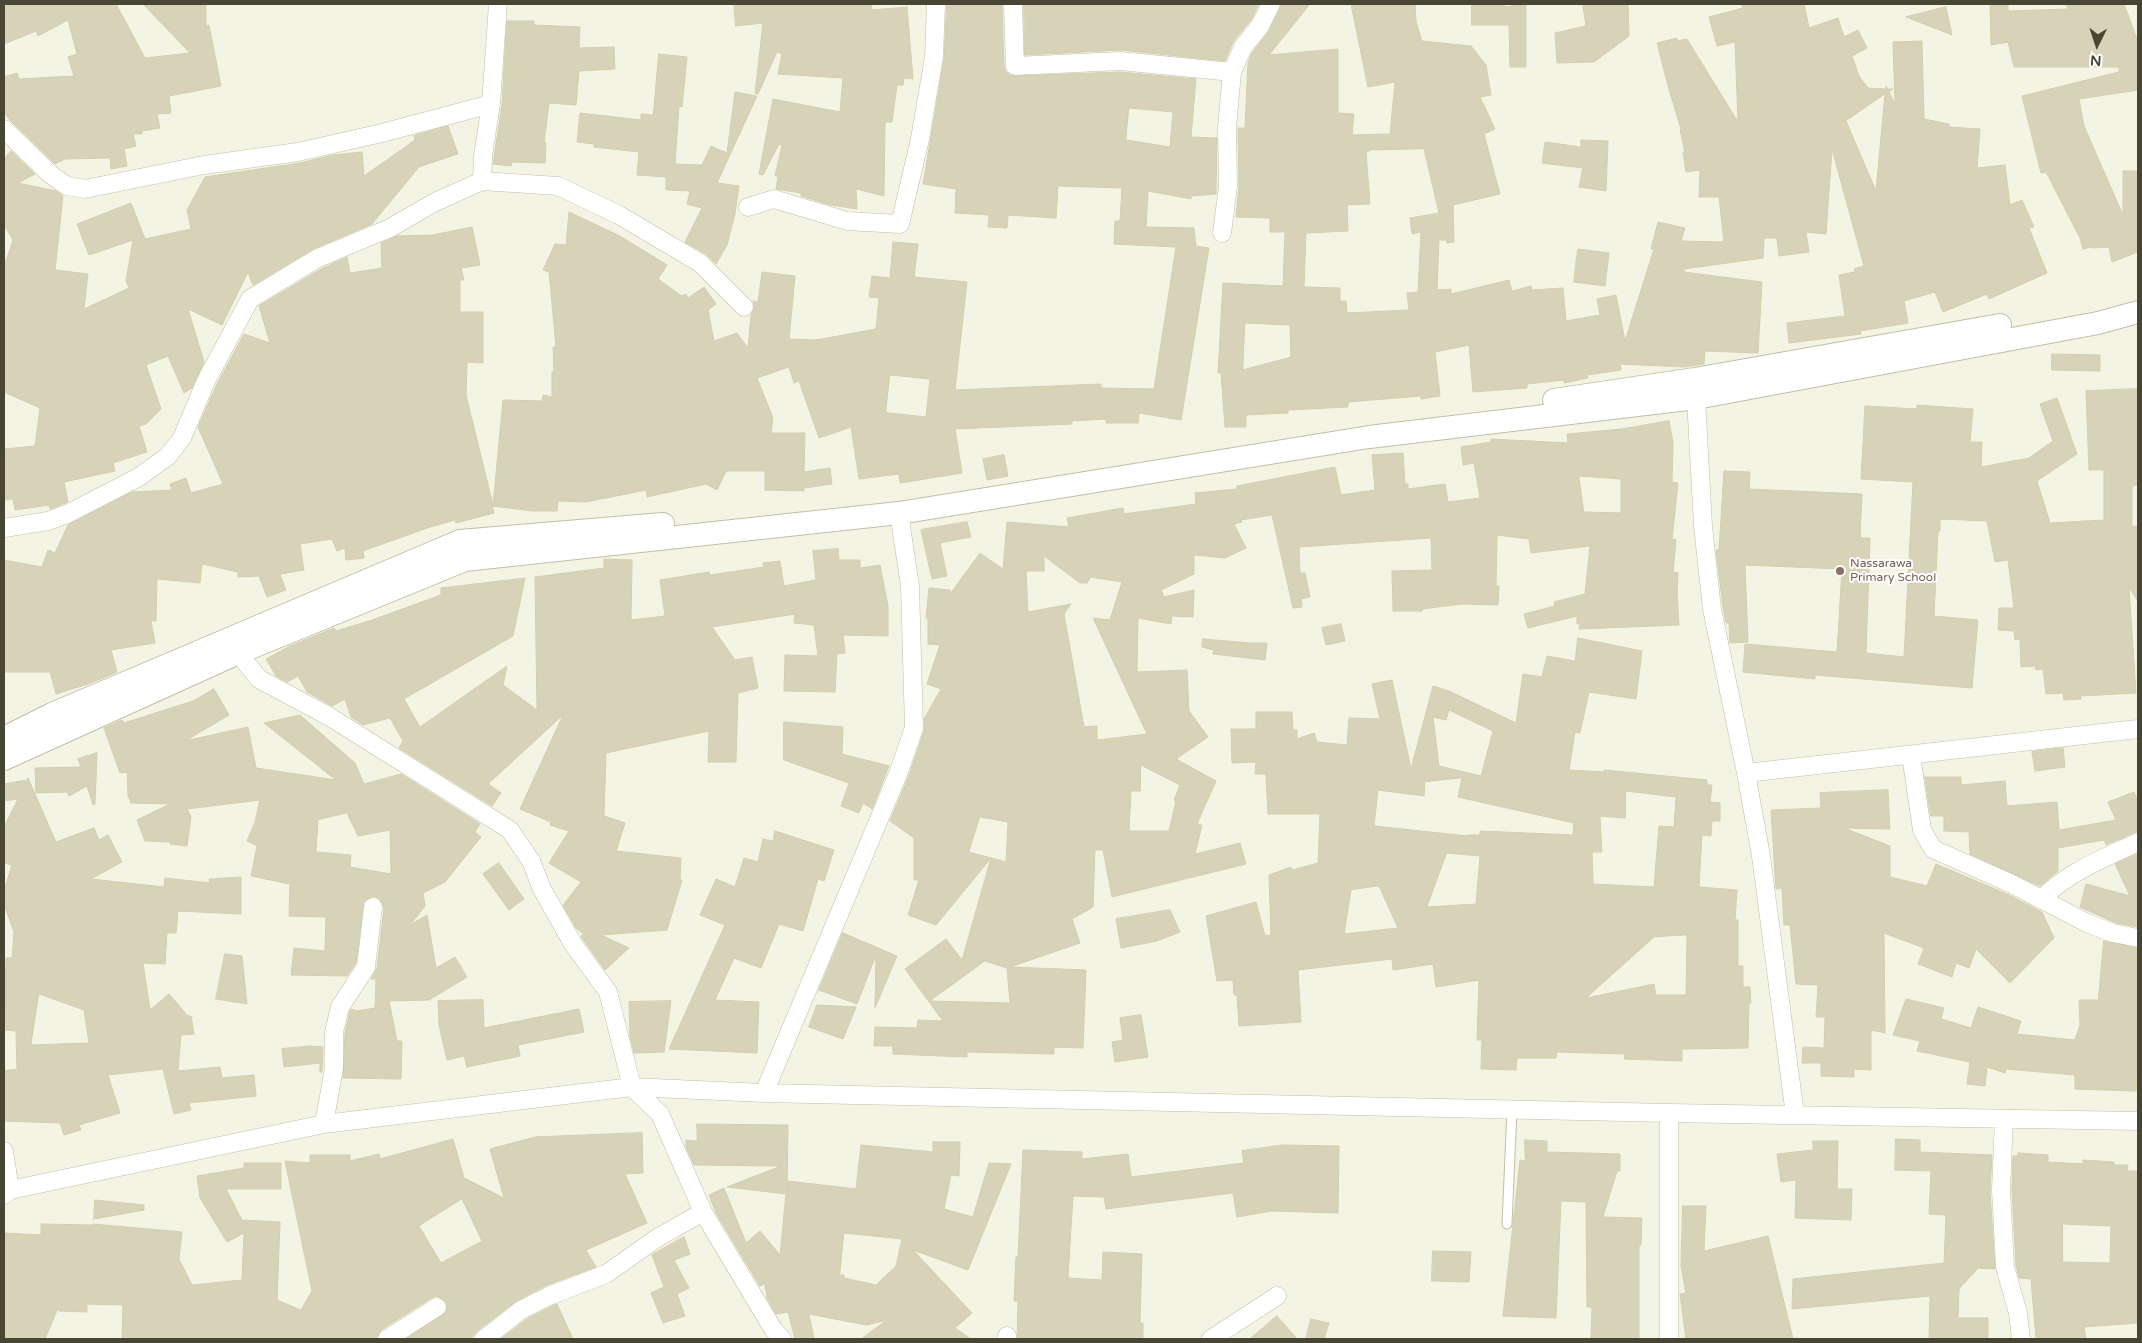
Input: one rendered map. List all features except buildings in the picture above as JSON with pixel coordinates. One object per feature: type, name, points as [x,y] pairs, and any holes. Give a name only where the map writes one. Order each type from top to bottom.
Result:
[{"type":"street","points":[[482,181],[483,156],[492,104],[498,4]]},
{"type":"street","points":[[748,207],[774,199],[847,221],[900,224],[920,138],[934,57],[936,4]]},
{"type":"street","points":[[1013,4],[1015,66],[1120,61],[1232,72]]},
{"type":"street","points":[[1222,233],[1228,186],[1227,128],[1232,72],[1243,47],[1260,26],[1271,4]]},
{"type":"street","points":[[4,129],[50,174],[67,186],[85,189],[204,165],[298,152],[382,134],[492,104]]},
{"type":"street","points":[[4,528],[48,521],[67,514],[138,477],[168,456],[182,438],[206,381],[250,299],[318,258],[390,228],[435,202],[482,181],[558,186],[619,215],[700,263],[744,307]]},
{"type":"street","points":[[4,738],[52,714],[460,541],[688,521],[897,499],[1370,426],[1695,379],[2094,308],[2138,297]]},
{"type":"street","points":[[4,759],[238,653],[465,560],[899,514],[1369,437],[1696,398],[2098,323],[2138,312]]},
{"type":"street","points":[[1696,398],[1703,526],[1712,609],[1761,856],[1795,1116]]},
{"type":"street","points":[[764,1093],[898,774],[914,728],[910,586],[899,514]]},
{"type":"street","points":[[238,653],[259,679],[330,717],[510,830],[531,861],[542,888],[573,944],[608,992],[632,1087],[660,1114],[703,1212],[773,1329],[782,1339]]},
{"type":"street","points":[[1746,773],[2138,729]]},
{"type":"street","points":[[1911,755],[1922,830],[1933,849],[2042,899],[2088,923],[2113,933],[2138,938]]},
{"type":"street","points":[[2042,899],[2054,886],[2138,842]]},
{"type":"street","points":[[324,1124],[334,1068],[334,1032],[340,1007],[366,967],[373,907]]},
{"type":"street","points":[[4,1151],[7,1193],[324,1124],[632,1087],[764,1093],[1669,1114],[2138,1121]]},
{"type":"street","points":[[1669,1114],[1669,1339]]},
{"type":"street","points":[[2004,1119],[2001,1190],[2005,1267],[2018,1312],[2021,1339]]},
{"type":"street","points":[[484,1339],[521,1310],[549,1296],[606,1274],[651,1242],[703,1212]]},
{"type":"street","points":[[1211,1339],[1277,1296]]},
{"type":"street","points":[[387,1339],[436,1307]]},
{"type":"lane","points":[[1507,1224],[1512,1110]]},
{"type":"place","name":"Nassarawa Primary School","points":[[1840,571]]}]
